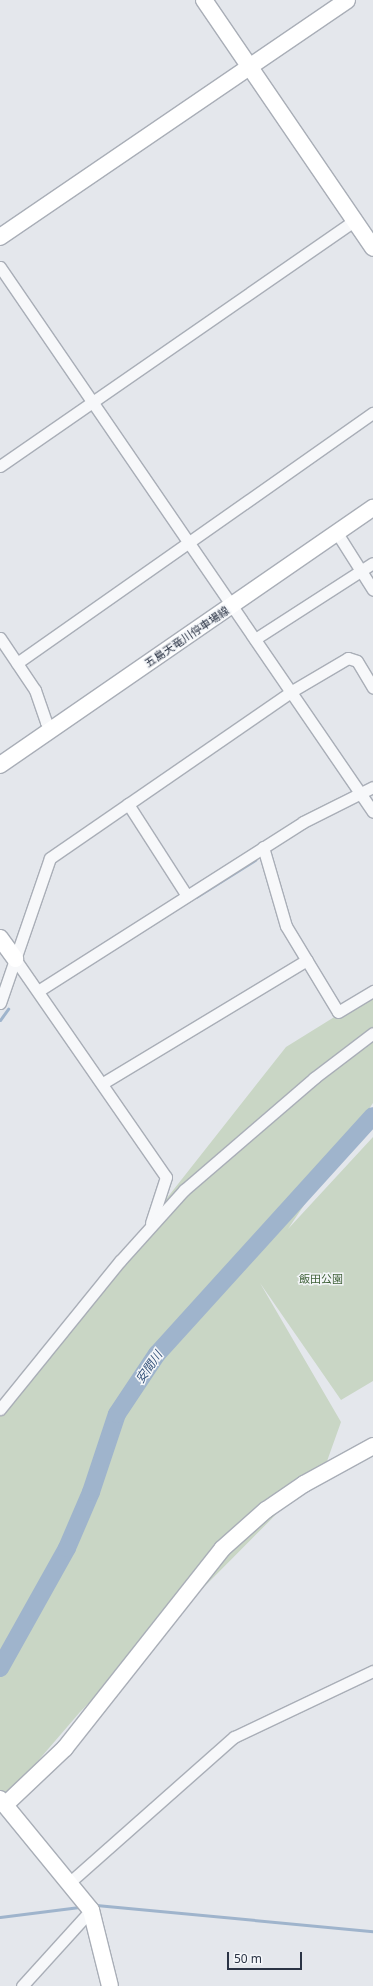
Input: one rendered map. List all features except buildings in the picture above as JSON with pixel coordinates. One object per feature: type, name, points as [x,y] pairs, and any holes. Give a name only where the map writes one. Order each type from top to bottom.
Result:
[{"type":"street","points":[[204,0],[373,248]]},
{"type":"street","points":[[0,237],[347,0]]},
{"type":"street","points":[[0,466],[354,221]]},
{"type":"street","points":[[0,267],[92,402],[189,540],[232,606],[292,691],[373,812]]},
{"type":"street","points":[[17,663],[189,540],[373,413]]},
{"type":"street","name":"五島天竜川停車場線","points":[[0,765],[373,508]]},
{"type":"street","points":[[337,533],[373,590]]},
{"type":"street","points":[[255,639],[373,563]]},
{"type":"street","points":[[0,638],[35,690],[46,722],[52,729]]},
{"type":"street","points":[[0,1003],[50,858],[292,691],[348,658],[357,661],[373,688]]},
{"type":"street","points":[[38,991],[303,822],[373,787]]},
{"type":"street","points":[[128,804],[187,896]]},
{"type":"street","points":[[262,847],[286,926],[338,1012],[373,990]]},
{"type":"street","points":[[0,938],[103,1083],[166,1177],[149,1227]]},
{"type":"street","points":[[103,1083],[307,960]]},
{"type":"street","points":[[0,1409],[149,1227],[184,1190],[314,1078],[373,1033]]},
{"type":"street","points":[[110,1986],[91,1910],[70,1882],[2,1805],[65,1748],[222,1549],[266,1510],[304,1484],[372,1449]]},
{"type":"street","points":[[70,1882],[234,1737],[373,1671]]},
{"type":"street","points":[[22,1986],[91,1910]]},
{"type":"green space","name":"飯田公園","points":[[373,993],[373,1103],[288,1229],[373,1137],[373,1381],[341,1400],[260,1283],[341,1422],[326,1464],[80,1712],[0,1805],[0,1410],[286,1047]]},
{"type":"waterway","points":[[196,897],[255,860]]},
{"type":"waterway","points":[[0,1020],[8,1009]]},
{"type":"waterway","name":"安間川","points":[[0,1668],[67,1548],[91,1492],[117,1414],[157,1354],[373,1116]]},
{"type":"waterway","points":[[96,1905],[373,1931]]},
{"type":"waterway","points":[[0,1917],[79,1907]]}]
